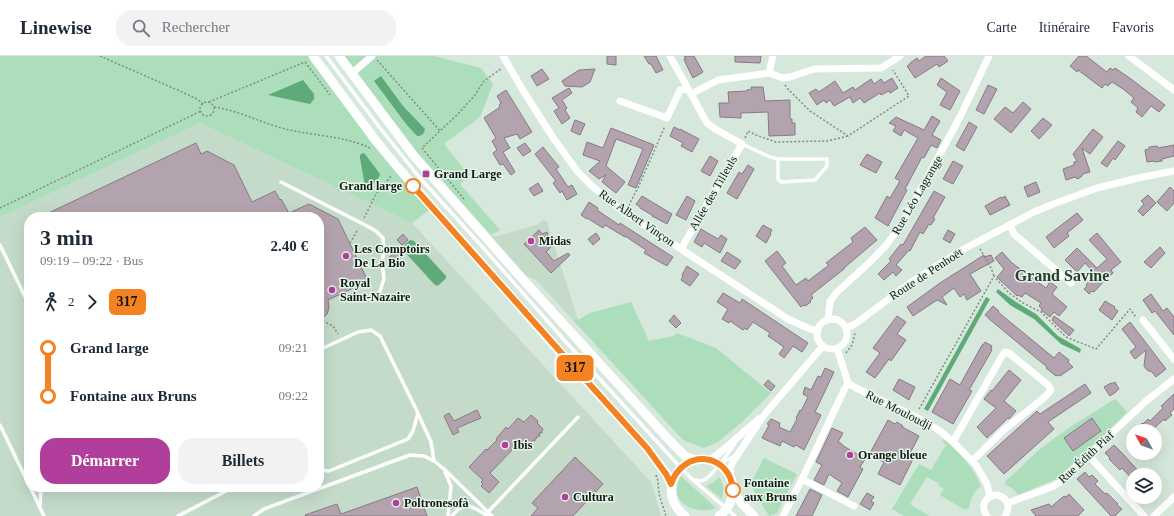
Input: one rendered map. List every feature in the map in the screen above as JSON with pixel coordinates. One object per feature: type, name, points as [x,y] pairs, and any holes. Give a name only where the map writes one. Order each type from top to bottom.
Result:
[{"type":"main road","points":[[313,56],[376,141],[399,169],[647,448],[666,474],[671,484],[672,499],[679,511],[685,516]]},
{"type":"main road","points":[[339,56],[414,156],[517,273],[673,444],[685,456],[695,460]]},
{"type":"main road","points":[[671,484],[676,472],[687,463],[702,459],[719,464],[727,471],[732,480],[733,490],[732,500],[727,509],[719,516]]},
{"type":"main road","points":[[733,490],[742,504],[754,516]]},
{"type":"street","points":[[351,74],[373,56]]},
{"type":"street","name":"Rue Albert Vinçon","points":[[503,56],[554,139],[578,172],[606,198],[627,214],[788,319],[810,330],[818,331]]},
{"type":"street","name":"Allée des Tilleuls","points":[[670,56],[708,123],[715,129],[742,144],[681,249]]},
{"type":"street","points":[[769,73],[773,56]]},
{"type":"street","points":[[620,101],[667,118],[680,90],[690,92],[718,80],[769,73],[783,78],[814,69],[881,68],[900,56]]},
{"type":"street","name":"Rue Léo Lagrange","points":[[828,320],[830,302],[836,294],[887,244],[905,219],[961,115],[989,56]]},
{"type":"street","points":[[1129,56],[1174,90]]},
{"type":"street","name":"Route de Penhoët","points":[[846,328],[855,324],[910,283],[950,258],[1010,225],[1080,193],[1138,178],[1174,171]]},
{"type":"street","points":[[1010,225],[1014,234],[1072,282]]},
{"type":"street","points":[[828,320],[837,320],[846,328],[847,333],[844,342],[837,348],[830,349],[823,346],[818,339],[818,331],[822,324],[828,320]]},
{"type":"street","points":[[1143,320],[1174,359]]},
{"type":"street","points":[[732,480],[730,468],[737,454],[764,415],[823,346]]},
{"type":"street","points":[[783,516],[848,383],[837,348]]},
{"type":"street","points":[[953,442],[1005,352],[1009,353],[1048,385],[1051,390],[1046,396],[1005,429],[972,461]]},
{"type":"street","name":"Rue Édith Piaf","points":[[1008,503],[1054,486],[1060,482],[1145,402],[1174,379]]},
{"type":"street","name":"Rue Mouloudji","points":[[848,383],[916,417],[940,431],[976,465],[987,484],[990,497]]},
{"type":"street","points":[[709,460],[764,415]]},
{"type":"street","points":[[1088,455],[1144,516]]},
{"type":"street","points":[[802,479],[854,506]]},
{"type":"street","points":[[984,516],[984,503],[990,497],[998,495],[1008,503],[1008,511],[1005,516]]},
{"type":"street","points":[[1154,516],[1174,497]]},
{"type":"lane","points":[[326,56],[419,177],[564,341],[681,468],[735,516]]},
{"type":"lane","points":[[742,144],[770,157],[778,159],[827,159],[827,166],[815,180],[781,182],[778,179],[778,159]]},
{"type":"lane","points":[[281,182],[376,231],[383,238],[384,249],[382,263],[384,278],[380,291]]},
{"type":"lane","points":[[0,244],[24,294]]},
{"type":"lane","points":[[324,348],[358,332],[371,330],[380,336],[431,442],[434,461]]},
{"type":"lane","points":[[324,470],[330,471],[408,439],[413,431],[418,413]]},
{"type":"lane","points":[[488,514],[578,417]]},
{"type":"lane","points":[[0,425],[24,475]]},
{"type":"lane","points":[[692,479],[697,481],[709,477],[748,428]]},
{"type":"lane","points":[[719,464],[737,454]]},
{"type":"lane","points":[[324,487],[410,455],[424,456],[434,461],[444,469],[488,514]]},
{"type":"lane","points":[[444,469],[451,486],[448,516]]},
{"type":"lane","points":[[32,492],[44,516]]},
{"type":"lane","points":[[40,508],[41,492]]},
{"type":"lane","points":[[178,516],[224,492]]},
{"type":"lane","points":[[254,516],[264,509],[310,492]]},
{"type":"lane","points":[[452,516],[458,509],[464,506],[473,506],[492,516]]},
{"type":"path","points":[[100,56],[180,91],[197,99],[203,104]]},
{"type":"path","points":[[373,56],[440,131]]},
{"type":"path","points":[[201,111],[201,107],[206,102],[305,62]]},
{"type":"path","points":[[422,148],[458,114],[475,95],[484,81],[508,63]]},
{"type":"path","points":[[742,144],[748,131],[776,142],[827,141],[848,136],[909,96],[889,63]]},
{"type":"path","points":[[783,78],[787,88],[810,111],[848,136]]},
{"type":"path","points":[[209,102],[214,107],[226,108],[283,129],[357,142],[370,148]]},
{"type":"path","points":[[201,111],[206,116],[209,116],[214,111],[214,107]]},
{"type":"path","points":[[0,208],[201,111]]},
{"type":"path","points":[[627,214],[631,201],[638,188],[667,118]]},
{"type":"path","points":[[350,243],[376,194],[392,175]]},
{"type":"path","points":[[979,246],[994,276],[1009,294],[1041,312],[1066,337],[1096,349],[1130,309],[1138,319],[1143,320]]},
{"type":"path","points":[[918,413],[994,276]]},
{"type":"path","points":[[324,322],[333,326],[342,339]]},
{"type":"path","points":[[845,356],[846,352],[852,345],[856,331]]},
{"type":"path","points":[[655,471],[658,480],[659,494],[666,516]]},
{"type":"shaded area","points":[[0,56],[308,56],[385,158],[429,210],[412,223],[200,123],[0,217]]},
{"type":"shaded area","points":[[343,56],[434,56],[481,68],[493,84],[480,117],[444,144],[469,175],[460,184],[500,230],[491,235],[407,141]]},
{"type":"shaded area","points":[[381,76],[403,106],[425,129],[421,135],[417,136],[406,124],[374,81]]},
{"type":"shaded area","points":[[303,80],[314,94],[314,99],[310,104],[268,95]]},
{"type":"shaded area","points":[[200,123],[412,223],[651,482],[661,516],[0,516],[0,217]]},
{"type":"shaded area","points":[[363,153],[380,174],[375,182],[367,187],[365,186],[360,158],[360,155]]},
{"type":"shaded area","points":[[544,220],[547,222],[578,320],[573,320],[536,280],[526,275],[491,236],[498,236],[536,225]]},
{"type":"shaded area","points":[[410,240],[414,241],[446,276],[446,278],[437,286],[402,249],[403,246]]},
{"type":"shaded area","points":[[998,289],[1036,314],[1058,336],[1081,349],[1080,353],[1061,344],[1034,319],[1010,305],[996,292]]},
{"type":"shaded area","points":[[986,297],[990,299],[928,411],[924,409]]},
{"type":"shaded area","points":[[631,302],[649,341],[674,336],[677,333],[716,348],[771,393],[743,421],[718,442],[704,448],[683,440],[573,320],[578,320],[590,313]]},
{"type":"shaded area","points":[[1115,399],[1127,412],[1056,479],[1018,495],[1013,489],[1005,484],[1006,481],[1041,448],[1073,425]]},
{"type":"shaded area","points":[[944,439],[966,460],[981,486],[973,496],[969,508],[965,510],[940,495],[944,489],[939,486],[938,483],[927,477],[910,504],[929,516],[904,516],[892,509],[919,464],[931,470],[946,445],[942,441]]},
{"type":"shaded area","points":[[764,458],[797,474],[777,513],[770,516],[750,484]]},
{"type":"shaded area","points":[[681,476],[716,508],[699,510],[691,508],[685,504],[677,493]]},
{"type":"shaded area","points":[[719,477],[723,488],[722,499],[706,486],[714,482]]},
{"type":"building","points":[[607,56],[616,56],[616,65],[607,64]]},
{"type":"building","points":[[644,56],[656,56],[663,70],[656,73]]},
{"type":"building","points":[[684,56],[694,56],[703,72],[693,78]]},
{"type":"building","points":[[735,56],[761,56],[760,63],[735,62]]},
{"type":"building","points":[[926,56],[944,56],[948,61],[939,67],[937,64],[915,78],[907,66],[917,58],[919,61]]},
{"type":"building","points":[[1079,56],[1086,56],[1107,72],[1110,68],[1113,70],[1115,68],[1165,105],[1159,112],[1151,106],[1142,117],[1136,112],[1138,108],[1131,102],[1134,98],[1123,89],[1112,82],[1108,86],[1105,84],[1102,88],[1078,70],[1077,72],[1070,66]]},
{"type":"building","points":[[542,69],[549,79],[537,86],[531,76]]},
{"type":"building","points":[[595,69],[590,82],[582,87],[565,86],[562,81],[579,70]]},
{"type":"building","points":[[892,78],[898,88],[890,93],[889,91],[881,95],[880,93],[864,103],[860,98],[853,103],[850,97],[834,106],[830,100],[826,103],[824,100],[817,105],[809,93],[816,89],[819,92],[835,81],[843,93],[853,87],[855,90],[871,79],[874,84],[881,79],[884,83]]},
{"type":"building","points":[[941,78],[960,91],[950,110],[940,105],[947,92],[937,85]]},
{"type":"building","points":[[988,85],[997,89],[984,114],[976,110]]},
{"type":"building","points":[[751,87],[763,87],[765,101],[790,100],[790,119],[792,119],[792,123],[795,123],[795,135],[769,136],[768,112],[741,113],[741,118],[720,117],[719,103],[729,103],[728,92],[747,91],[752,89]]},
{"type":"building","points":[[569,88],[572,93],[562,100],[567,108],[565,110],[570,118],[562,124],[554,111],[559,108],[552,98]]},
{"type":"building","points":[[506,90],[532,132],[520,139],[517,134],[504,138],[510,148],[503,152],[515,172],[511,175],[503,164],[500,165],[493,153],[497,150],[492,141],[496,138],[484,118],[500,107],[499,105],[501,103],[497,96]]},
{"type":"building","points":[[1023,102],[1031,109],[1011,133],[994,119],[1005,107],[1013,113]]},
{"type":"building","points":[[932,116],[940,121],[932,135],[941,140],[937,148],[931,145],[924,158],[922,157],[888,226],[875,218],[887,196],[890,198],[900,181],[895,178],[918,138],[904,130],[901,136],[893,131],[896,126],[889,123],[896,117],[924,130]]},
{"type":"building","points":[[1043,118],[1052,125],[1039,139],[1031,131]]},
{"type":"building","points":[[575,120],[585,124],[580,135],[571,131]]},
{"type":"building","points":[[969,122],[977,127],[964,151],[956,146]]},
{"type":"building","points":[[674,127],[699,139],[692,152],[681,146],[683,143],[670,136]]},
{"type":"building","points":[[611,128],[654,145],[636,188],[628,185],[643,149],[616,139],[606,166],[625,182],[616,193],[602,182],[606,175],[599,179],[589,171],[600,161],[583,155],[587,142],[603,148]]},
{"type":"building","points":[[1093,129],[1103,137],[1090,154],[1082,148],[1090,172],[1083,174],[1077,179],[1075,177],[1066,180],[1063,169],[1074,165],[1074,162],[1077,161],[1073,154]]},
{"type":"building","points":[[1118,141],[1125,146],[1115,160],[1113,158],[1107,167],[1101,163]]},
{"type":"building","points":[[196,143],[201,154],[207,151],[234,165],[252,202],[275,191],[288,212],[51,212]]},
{"type":"building","points":[[525,143],[531,151],[523,156],[517,148]]},
{"type":"building","points":[[1174,145],[1174,156],[1162,159],[1162,161],[1147,162],[1145,150],[1149,149],[1149,147],[1157,146],[1158,148]]},
{"type":"building","points":[[543,147],[559,167],[556,169],[568,187],[572,185],[577,194],[567,200],[562,191],[560,193],[553,183],[556,181],[535,154]]},
{"type":"building","points":[[867,154],[882,162],[876,173],[860,165]]},
{"type":"building","points":[[710,156],[718,161],[710,176],[701,171]]},
{"type":"building","points":[[953,161],[963,166],[953,184],[943,179]]},
{"type":"building","points":[[748,165],[754,169],[737,199],[727,193],[739,172],[742,174]]},
{"type":"building","points":[[1036,182],[1040,192],[1028,197],[1024,187]]},
{"type":"building","points":[[538,183],[543,191],[534,196],[529,189]]},
{"type":"building","points":[[1170,187],[1174,191],[1174,203],[1167,211],[1157,202]]},
{"type":"building","points":[[934,191],[945,197],[933,218],[935,219],[931,225],[929,224],[923,234],[920,232],[910,251],[909,250],[896,265],[902,270],[896,276],[893,272],[884,280],[878,274],[891,261],[889,259],[901,244],[903,245]]},
{"type":"building","points":[[1148,195],[1156,203],[1143,216],[1138,211],[1144,204],[1141,201]]},
{"type":"building","points":[[642,196],[672,214],[667,224],[652,216],[636,204]]},
{"type":"building","points":[[687,196],[695,201],[686,220],[676,215]]},
{"type":"building","points":[[1005,196],[1010,205],[990,215],[985,206]]},
{"type":"building","points":[[589,202],[598,208],[597,210],[619,225],[620,223],[673,257],[667,266],[644,253],[646,250],[625,236],[605,225],[603,228],[581,215]]},
{"type":"building","points":[[309,204],[338,219],[368,281],[328,300],[329,308],[324,317],[324,212],[291,212]]},
{"type":"building","points":[[1077,213],[1083,220],[1067,233],[1069,236],[1054,248],[1046,237]]},
{"type":"building","points":[[763,225],[772,230],[766,243],[756,236]]},
{"type":"building","points":[[865,227],[877,240],[811,295],[813,298],[810,301],[811,302],[805,306],[804,305],[801,307],[765,261],[777,251],[786,263],[782,266],[796,285],[806,278],[808,281],[829,265],[826,263],[853,242],[851,238]]},
{"type":"building","points":[[701,229],[718,239],[721,235],[727,239],[720,253],[704,243],[702,247],[694,242]]},
{"type":"building","points":[[539,230],[542,234],[547,232],[551,247],[546,252],[554,261],[568,253],[570,255],[551,273],[524,244]]},
{"type":"building","points":[[948,230],[955,234],[950,243],[943,239]]},
{"type":"building","points":[[596,233],[600,239],[593,245],[588,239]]},
{"type":"building","points":[[1097,233],[1121,262],[1111,270],[1113,273],[1094,292],[1092,291],[1089,294],[1084,289],[1095,274],[1085,263],[1077,272],[1065,260],[1077,248],[1097,268],[1107,259],[1089,240]]},
{"type":"building","points":[[403,234],[408,240],[402,245],[397,240]]},
{"type":"building","points":[[1160,247],[1165,253],[1151,268],[1144,262]]},
{"type":"building","points":[[395,251],[401,257],[393,264],[388,259]]},
{"type":"building","points":[[727,252],[741,261],[735,269],[721,261]]},
{"type":"building","points":[[1002,252],[1012,263],[1046,288],[1050,282],[1057,287],[1052,294],[1067,307],[1059,316],[1054,312],[1050,317],[1041,310],[1042,309],[1039,306],[1041,303],[1025,293],[1022,297],[1017,296],[997,277],[1004,269],[995,258]]},
{"type":"building","points":[[984,255],[984,257],[991,255],[994,261],[970,274],[981,291],[967,300],[964,294],[960,297],[954,288],[942,297],[947,305],[937,300],[913,316],[907,307],[940,283]]},
{"type":"building","points":[[687,266],[699,274],[690,286],[681,280]]},
{"type":"building","points":[[723,293],[740,303],[742,299],[808,343],[802,352],[793,346],[784,358],[779,354],[784,347],[768,336],[770,333],[753,322],[747,330],[745,328],[743,330],[730,321],[729,323],[722,319],[728,309],[717,302]]},
{"type":"building","points":[[1151,294],[1163,311],[1167,308],[1174,317],[1174,335],[1155,311],[1152,313],[1143,300]]},
{"type":"building","points":[[1105,301],[1115,307],[1114,308],[1118,311],[1112,320],[1099,310]]},
{"type":"building","points":[[993,306],[999,311],[998,312],[1054,358],[1059,352],[1069,360],[1068,362],[1073,367],[1060,376],[1056,376],[985,315]]},
{"type":"building","points":[[674,315],[681,323],[676,328],[669,321]]},
{"type":"building","points":[[897,316],[906,322],[897,334],[906,340],[891,361],[889,359],[875,378],[866,372],[880,353],[873,348]]},
{"type":"building","points":[[1054,316],[1074,330],[1069,336],[1052,320]]},
{"type":"building","points":[[1130,322],[1166,369],[1156,377],[1144,366],[1146,350],[1135,359],[1130,352],[1136,347],[1122,329]]},
{"type":"building","points":[[985,342],[992,346],[992,350],[969,390],[972,391],[953,424],[932,412],[950,379],[960,385]]},
{"type":"building","points":[[825,368],[834,372],[815,412],[821,415],[804,450],[796,445],[794,447],[782,441],[780,446],[762,438],[769,425],[767,424],[771,419],[780,423],[779,427],[790,432],[808,397],[803,394],[805,387],[811,390],[818,376],[821,377]]},
{"type":"building","points":[[1009,370],[1021,380],[1004,401],[1016,411],[987,438],[977,427],[996,408],[984,399]]},
{"type":"building","points":[[899,379],[915,387],[909,400],[893,390]]},
{"type":"building","points":[[768,380],[775,386],[771,391],[764,385]]},
{"type":"building","points":[[1115,382],[1119,389],[1110,396],[1104,387]]},
{"type":"building","points":[[1085,384],[1091,393],[1048,422],[1054,429],[1004,474],[987,456],[1037,411],[1040,414]]},
{"type":"building","points":[[1174,394],[1174,409],[1170,413],[1172,415],[1159,424],[1143,424],[1148,419],[1150,421],[1163,408],[1161,406]]},
{"type":"building","points":[[477,410],[481,418],[457,428],[459,432],[453,435],[444,416],[449,413],[454,421]]},
{"type":"building","points":[[531,415],[538,421],[537,423],[543,429],[542,433],[539,433],[540,436],[537,436],[535,441],[533,440],[523,450],[517,445],[490,473],[499,482],[489,493],[481,486],[483,484],[481,482],[483,480],[469,467],[497,440],[496,439],[506,427],[508,429],[518,418],[524,422]]},
{"type":"building","points":[[1092,418],[1101,431],[1073,451],[1064,438]]},
{"type":"building","points":[[888,420],[895,424],[897,422],[903,426],[902,427],[919,436],[908,457],[913,459],[900,485],[878,474],[884,462],[869,455]]},
{"type":"building","points":[[832,428],[843,433],[838,442],[865,459],[860,467],[863,469],[848,497],[837,491],[842,483],[829,474],[824,485],[814,480],[822,465],[816,462]]},
{"type":"building","points":[[1114,445],[1126,457],[1126,460],[1128,460],[1136,468],[1126,468],[1126,472],[1122,468],[1120,470],[1105,453]]},
{"type":"building","points":[[575,457],[603,484],[573,516],[531,516],[538,508],[532,503]]},
{"type":"building","points":[[1085,472],[1089,477],[1092,475],[1098,481],[1095,484],[1105,494],[1107,493],[1122,509],[1115,516],[1111,516],[1077,479]]},
{"type":"building","points":[[417,487],[427,516],[305,515],[337,504],[341,514]]},
{"type":"building","points":[[810,489],[822,495],[812,516],[796,516]]},
{"type":"building","points":[[867,493],[874,497],[871,501],[874,503],[870,510],[860,504]]},
{"type":"building","points":[[1069,494],[1084,510],[1078,516],[1036,516],[1031,510],[1049,504],[1051,507],[1064,496],[1066,497]]},
{"type":"bus line","name":"317","points":[[413,186],[647,448],[656,459],[671,484],[676,472],[687,463],[702,459],[709,460],[723,467],[730,475],[733,490]]},
{"type":"place","name":"Grand Large","points":[[426,174]]},
{"type":"place","name":"Grand large","points":[[413,186]]},
{"type":"place","name":"Midas","points":[[531,241]]},
{"type":"place","name":"Les Comptoirs De La Bio","points":[[346,256]]},
{"type":"place","name":"Royal Saint-Nazaire","points":[[332,290]]},
{"type":"place","name":"Ibis","points":[[505,445]]},
{"type":"place","name":"Orange bleue","points":[[850,455]]},
{"type":"place","name":"Fontaine aux Bruns","points":[[733,490]]},
{"type":"place","name":"Cultura","points":[[565,497]]},
{"type":"place","name":"Poltronesofà","points":[[396,503]]},
{"type":"district","name":"Grand Savine","points":[[1062,275]]}]
